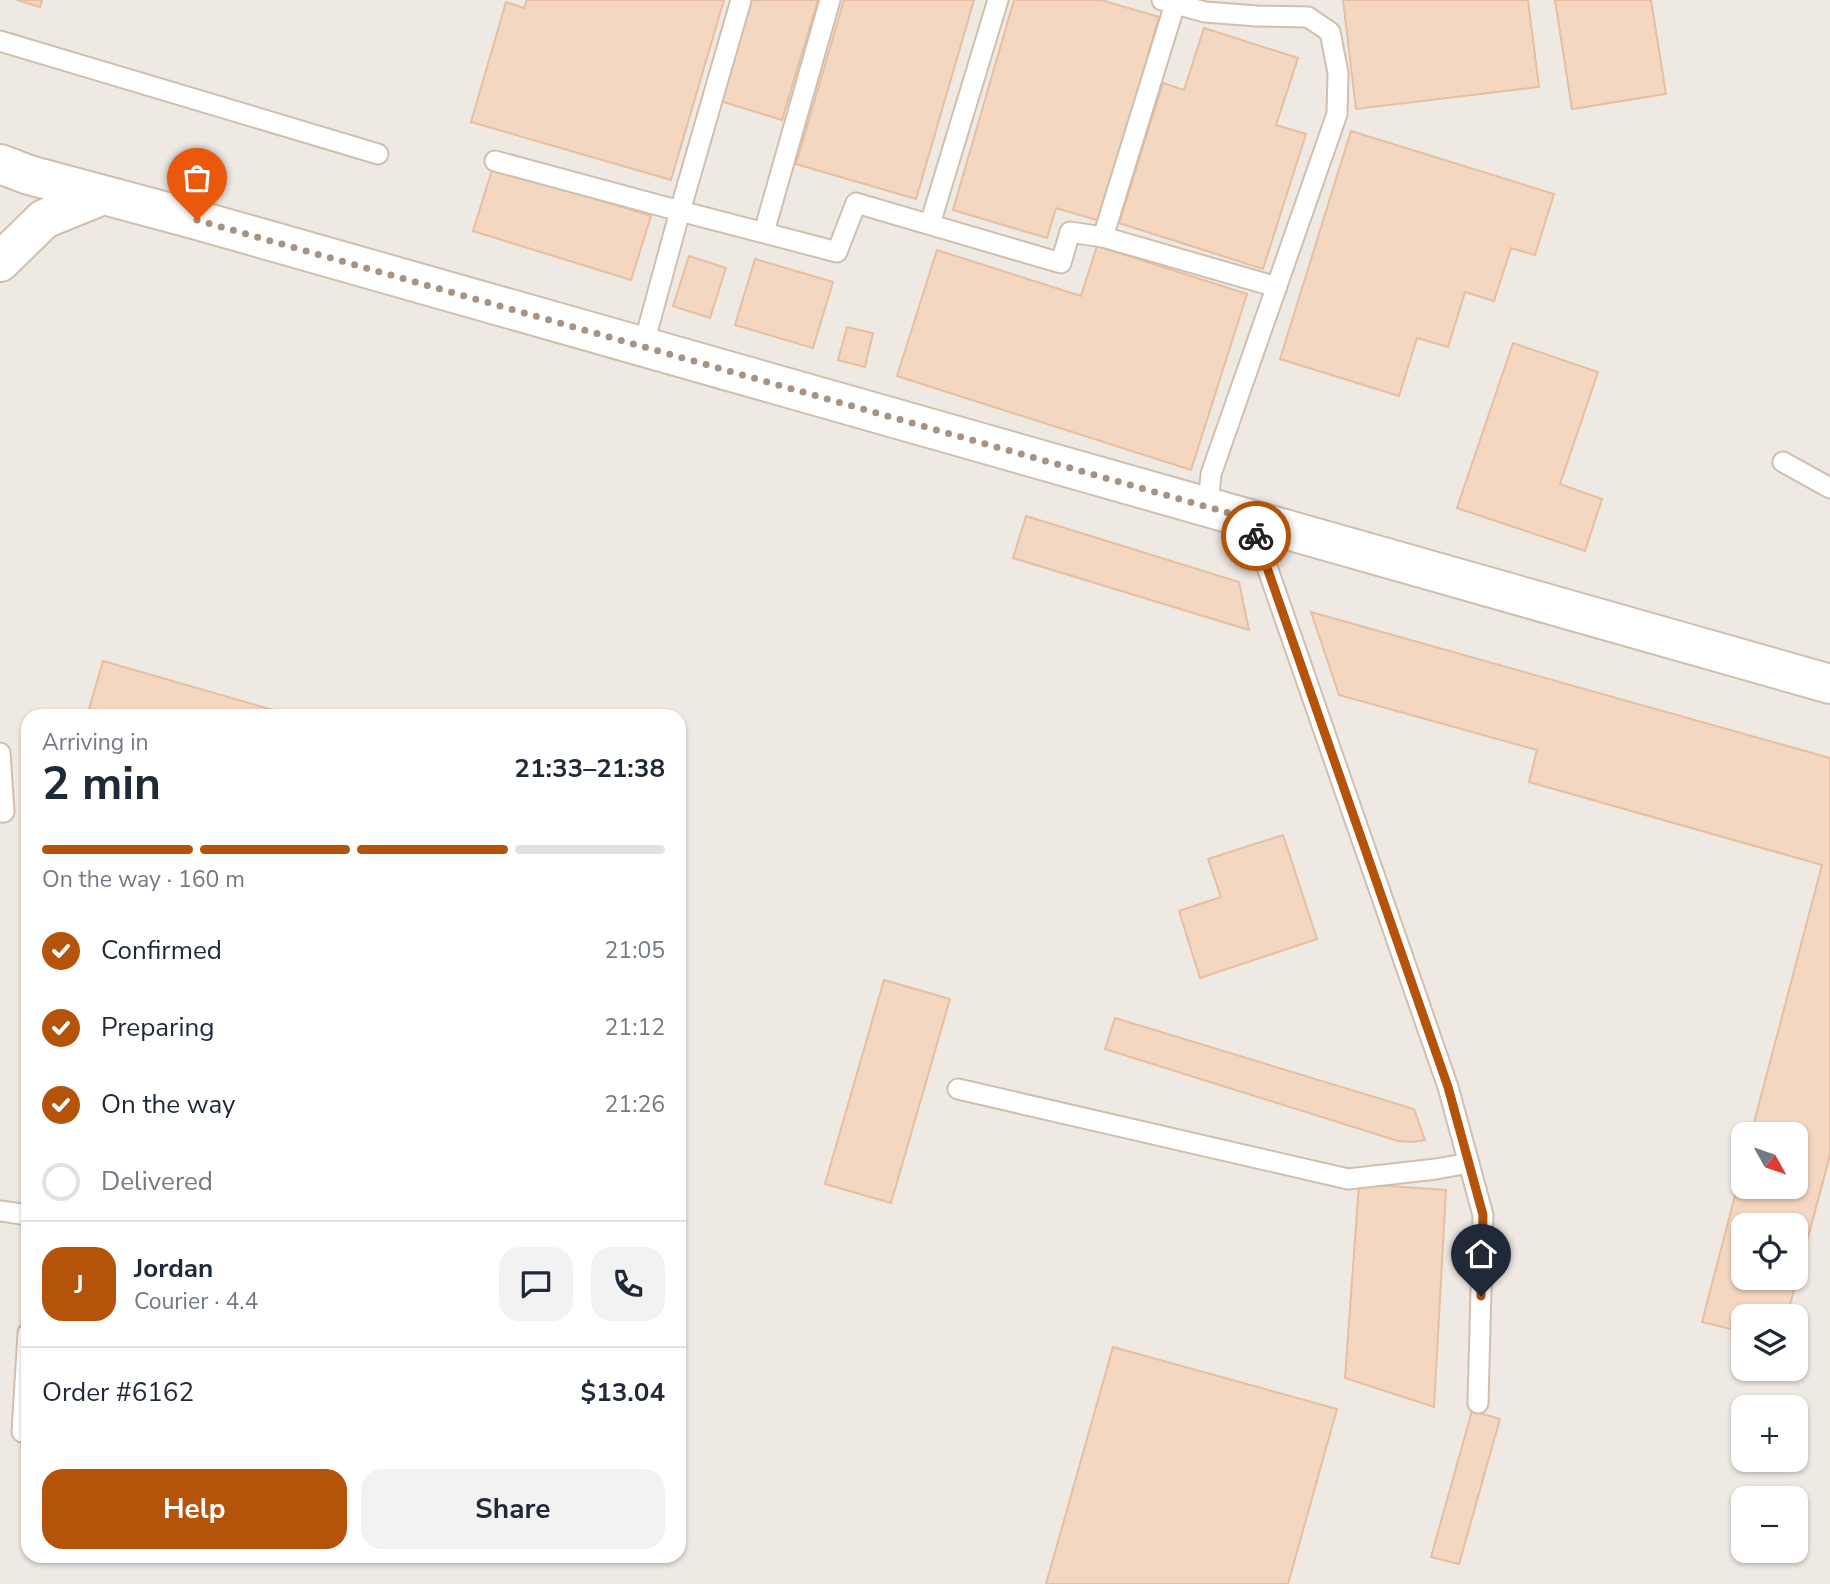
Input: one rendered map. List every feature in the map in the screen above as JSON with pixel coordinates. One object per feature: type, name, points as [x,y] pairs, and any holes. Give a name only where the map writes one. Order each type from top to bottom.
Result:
[{"type":"street","points":[[0,164],[29,176],[210,224],[1830,684]]},
{"type":"street","points":[[0,262],[44,219],[103,195]]},
{"type":"lane","points":[[643,347],[741,0]]},
{"type":"lane","points":[[764,232],[830,0]]},
{"type":"lane","points":[[930,224],[998,0]]},
{"type":"lane","points":[[1104,237],[1168,2],[1205,12],[1308,17],[1330,32],[1338,73],[1336,114],[1211,474],[1208,506]]},
{"type":"lane","points":[[0,41],[378,155]]},
{"type":"lane","points":[[495,161],[837,252],[856,203],[1061,263],[1070,232],[1104,237],[1276,287]]},
{"type":"lane","points":[[1783,462],[1830,488]]},
{"type":"lane","points":[[1250,519],[1448,1087],[1483,1215],[1478,1403]]},
{"type":"lane","points":[[0,753],[4,812],[0,812]]},
{"type":"lane","points":[[958,1089],[1348,1179],[1469,1163]]},
{"type":"lane","points":[[0,1211],[21,1214]]},
{"type":"shaded area","points":[[0,0],[1830,0],[1830,1584],[0,1584]]},
{"type":"building","points":[[17,0],[42,0],[40,7]]},
{"type":"building","points":[[527,0],[724,0],[671,180],[471,122],[506,2],[524,8]]},
{"type":"building","points":[[747,0],[818,0],[782,120],[717,100]]},
{"type":"building","points":[[844,0],[974,0],[916,199],[796,164]]},
{"type":"building","points":[[1014,0],[1101,0],[1159,17],[1100,221],[1056,208],[1047,238],[953,210]]},
{"type":"building","points":[[1343,0],[1528,0],[1539,87],[1356,109]]},
{"type":"building","points":[[1555,0],[1651,0],[1666,94],[1572,109]]},
{"type":"building","points":[[1204,28],[1298,58],[1276,125],[1306,134],[1263,269],[1119,223],[1163,83],[1184,90]]},
{"type":"building","points":[[1351,131],[1554,194],[1535,255],[1511,248],[1494,301],[1465,292],[1448,347],[1417,338],[1399,396],[1280,359]]},
{"type":"building","points":[[493,167],[651,216],[631,280],[473,231]]},
{"type":"building","points":[[1097,246],[1247,294],[1191,470],[897,376],[937,250],[1081,296]]},
{"type":"building","points":[[689,256],[726,268],[710,318],[673,306]]},
{"type":"building","points":[[755,259],[833,282],[813,348],[735,325]]},
{"type":"building","points":[[847,327],[873,333],[865,367],[838,360]]},
{"type":"building","points":[[1513,343],[1598,372],[1560,484],[1602,499],[1585,551],[1457,508]]},
{"type":"building","points":[[1026,516],[1239,582],[1249,630],[1013,558]]},
{"type":"building","points":[[1311,612],[1830,758],[1830,1155],[1808,1237],[1808,1213],[1731,1213],[1731,1290],[1794,1290],[1790,1304],[1731,1304],[1731,1329],[1702,1322],[1734,1199],[1808,1199],[1808,1122],[1754,1122],[1822,865],[1529,782],[1537,750],[1339,695]]},
{"type":"building","points":[[103,661],[270,709],[89,709]]},
{"type":"building","points":[[1283,835],[1317,939],[1200,978],[1179,911],[1221,897],[1208,859]]},
{"type":"building","points":[[884,980],[950,999],[891,1203],[825,1184]]},
{"type":"building","points":[[1115,1018],[1414,1109],[1425,1140],[1398,1141],[1105,1049]]},
{"type":"building","points":[[1359,1184],[1446,1190],[1434,1407],[1345,1378]]},
{"type":"building","points":[[1113,1347],[1337,1409],[1288,1584],[1046,1584]]},
{"type":"building","points":[[1472,1411],[1500,1419],[1459,1564],[1431,1557]]},
{"type":"way so far","points":[[197,220],[1250,519],[1256,536]]},
{"type":"route","points":[[1256,536],[1448,1087],[1483,1215],[1481,1296]]}]
